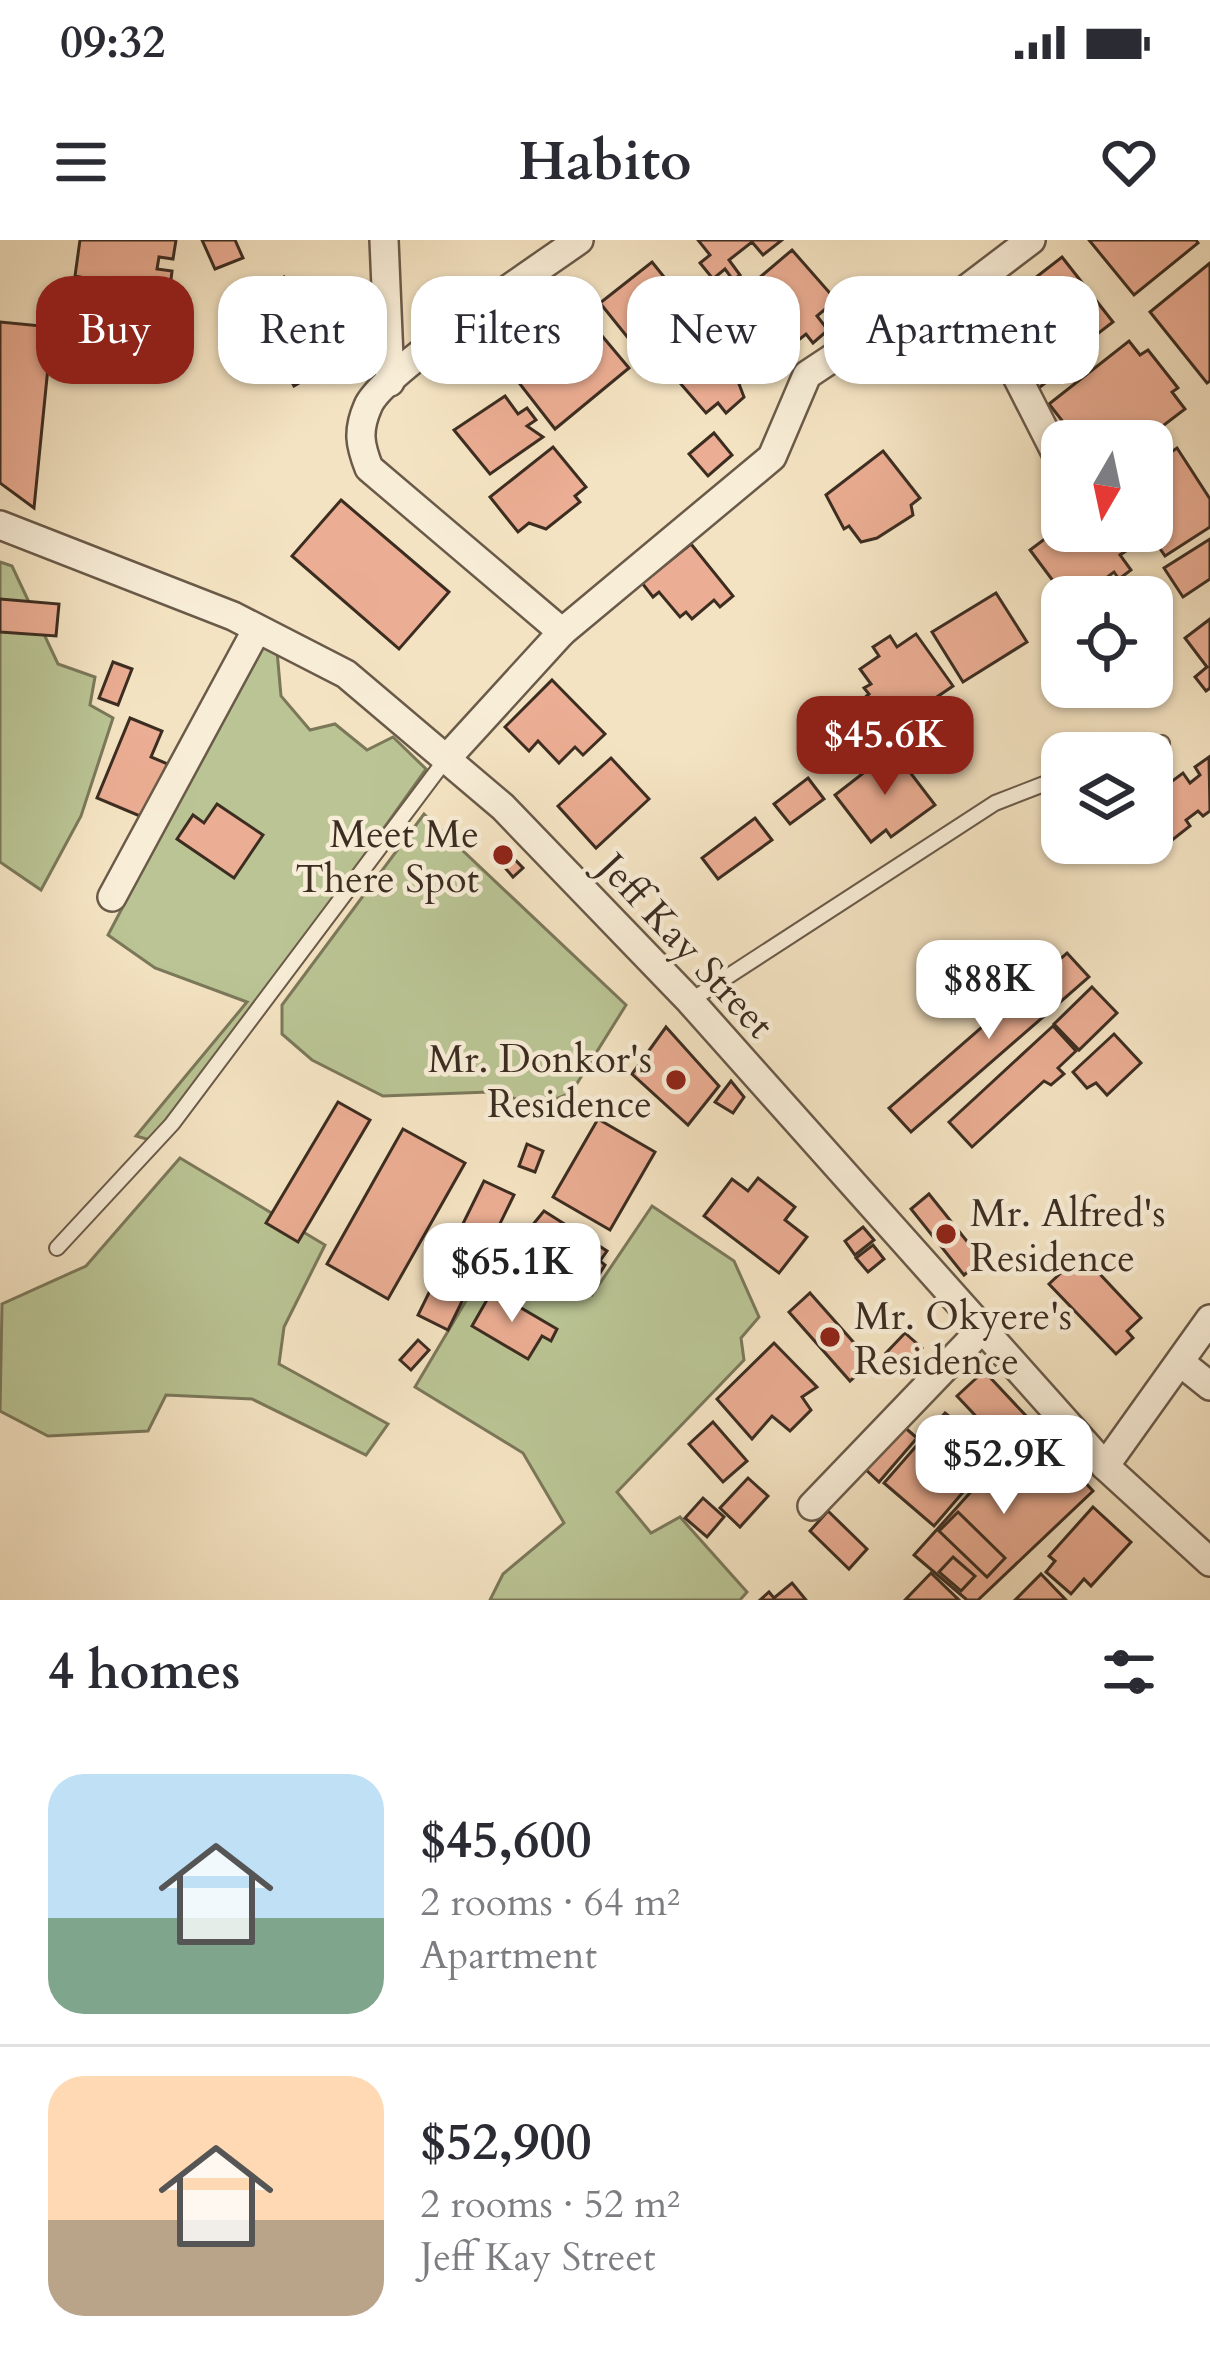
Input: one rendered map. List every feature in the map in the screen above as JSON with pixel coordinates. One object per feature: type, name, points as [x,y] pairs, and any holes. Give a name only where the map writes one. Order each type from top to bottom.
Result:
[{"type":"street","points":[[384,240],[390,382]]},
{"type":"street","points":[[562,632],[369,468],[358,440],[369,401],[415,359],[579,240]]},
{"type":"street","points":[[984,276],[1031,240]]},
{"type":"street","points":[[446,759],[562,632],[772,457],[807,376],[824,364]]},
{"type":"street","points":[[1021,384],[1041,424]]},
{"type":"street","name":"Jeff Kay Street","points":[[0,525],[257,629],[346,674],[502,806],[690,1001],[1105,1466],[1210,1562]]},
{"type":"street","points":[[112,896],[257,629]]},
{"type":"street","points":[[1105,1466],[1210,1319]]},
{"type":"street","points":[[812,1506],[980,1330]]},
{"type":"street","points":[[1180,1362],[1210,1386]]},
{"type":"lane","points":[[57,1248],[172,1124],[446,759]]},
{"type":"lane","points":[[690,1001],[995,803],[1041,784]]},
{"type":"green space","points":[[0,562],[12,566],[58,664],[95,677],[90,705],[113,718],[81,816],[41,890],[0,862]]},
{"type":"green space","points":[[262,642],[277,651],[281,696],[310,730],[335,724],[367,750],[393,737],[426,769],[268,990],[150,1140],[136,1136],[247,1002],[155,968],[108,935]]},
{"type":"green space","points":[[424,814],[626,1005],[571,1093],[541,1105],[489,1092],[383,1096],[312,1060],[282,1034],[282,1005]]},
{"type":"green space","points":[[180,1158],[325,1245],[284,1327],[279,1364],[388,1424],[366,1455],[252,1399],[166,1395],[148,1431],[48,1436],[0,1411],[2,1304],[86,1266]]},
{"type":"green space","points":[[652,1206],[734,1261],[759,1317],[741,1338],[744,1360],[617,1492],[651,1533],[680,1517],[747,1592],[740,1600],[490,1600],[503,1574],[564,1523],[523,1453],[415,1387],[502,1240],[592,1295]]},
{"type":"building","points":[[80,240],[176,240],[173,259],[159,257],[157,269],[172,271],[171,276],[75,276]]},
{"type":"building","points":[[202,240],[235,240],[243,258],[215,269]]},
{"type":"building","points":[[698,240],[782,240],[763,255],[752,242],[729,260],[739,276],[730,276],[725,269],[711,276],[700,263],[710,255]]},
{"type":"building","points":[[1089,240],[1196,240],[1198,243],[1134,295]]},
{"type":"building","points":[[792,250],[824,286],[824,310],[817,316],[824,333],[813,343],[806,334],[800,339],[800,276],[761,276]]},
{"type":"building","points":[[1062,257],[1077,276],[1038,276]]},
{"type":"building","points":[[652,262],[663,276],[634,276]]},
{"type":"building","points":[[1210,263],[1210,381],[1207,383],[1150,312]]},
{"type":"building","points":[[627,282],[627,337],[603,307],[603,301]]},
{"type":"building","points":[[1099,304],[1113,322],[1099,333]]},
{"type":"building","points":[[0,322],[36,325],[36,384],[46,384],[34,508],[0,483]]},
{"type":"building","points":[[603,337],[627,370],[555,429],[520,384],[603,384]]},
{"type":"building","points":[[1129,341],[1140,355],[1148,350],[1178,388],[1172,392],[1185,409],[1171,420],[1062,420],[1049,404],[1074,384],[1099,384],[1099,365]]},
{"type":"building","points":[[681,384],[739,384],[744,397],[726,413],[718,403],[706,413]]},
{"type":"building","points":[[505,396],[518,414],[527,408],[536,420],[527,426],[543,437],[490,474],[454,430]]},
{"type":"building","points":[[714,433],[732,455],[708,476],[689,454]]},
{"type":"building","points":[[553,447],[586,487],[575,496],[580,502],[546,529],[529,523],[518,532],[490,497]]},
{"type":"building","points":[[1177,448],[1210,499],[1210,527],[1173,551],[1173,451]]},
{"type":"building","points":[[883,451],[920,498],[911,505],[913,515],[877,538],[861,542],[849,526],[844,529],[826,495]]},
{"type":"building","points":[[341,500],[449,592],[399,649],[292,556]]},
{"type":"building","points":[[1210,539],[1210,579],[1183,597],[1164,568]]},
{"type":"building","points":[[1041,542],[1041,552],[1124,552],[1120,555],[1131,570],[1123,576],[1114,572],[1109,576],[1049,576],[1030,550]]},
{"type":"building","points":[[691,544],[733,596],[720,607],[714,600],[692,619],[686,612],[680,617],[659,592],[653,597],[642,583]]},
{"type":"building","points":[[996,593],[1027,642],[963,682],[932,632]]},
{"type":"building","points":[[0,599],[59,604],[56,636],[0,632]]},
{"type":"building","points":[[1210,619],[1210,688],[1206,691],[1195,677],[1207,667],[1185,638]]},
{"type":"building","points":[[916,634],[953,686],[894,726],[884,712],[876,717],[863,699],[869,694],[864,688],[871,684],[860,669],[879,656],[873,647],[890,636],[897,647]]},
{"type":"building","points":[[113,662],[132,669],[118,705],[99,698]]},
{"type":"building","points":[[552,680],[605,734],[583,755],[575,747],[559,763],[538,741],[529,751],[505,727]]},
{"type":"building","points":[[130,718],[162,731],[151,757],[170,765],[147,819],[97,798]]},
{"type":"building","points":[[893,750],[935,805],[891,837],[886,830],[871,842],[835,795]]},
{"type":"building","points":[[1209,757],[1210,811],[1203,816],[1198,811],[1186,820],[1190,826],[1173,839],[1173,780],[1183,773],[1190,783],[1200,775],[1195,767]]},
{"type":"building","points":[[611,758],[649,799],[596,848],[558,806]]},
{"type":"building","points":[[808,778],[824,799],[790,824],[774,804]]},
{"type":"building","points":[[217,804],[263,835],[234,878],[177,839],[193,815],[204,823]]},
{"type":"building","points":[[755,818],[772,840],[718,879],[702,858]]},
{"type":"building","points":[[501,845],[523,868],[513,877],[492,853]]},
{"type":"building","points":[[1067,953],[1089,977],[911,1132],[889,1108]]},
{"type":"building","points":[[1092,987],[1117,1013],[1079,1050],[1054,1024]]},
{"type":"building","points":[[1053,1026],[1076,1051],[1058,1068],[1064,1074],[1051,1085],[1044,1081],[972,1147],[949,1122]]},
{"type":"building","name":"Mr. Donkor's Residence","points":[[666,1027],[719,1086],[688,1125],[632,1074]]},
{"type":"building","points":[[1114,1034],[1141,1063],[1107,1095],[1096,1083],[1087,1088],[1073,1072]]},
{"type":"building","points":[[731,1081],[744,1097],[733,1113],[715,1102]]},
{"type":"building","points":[[338,1102],[370,1120],[298,1242],[266,1223]]},
{"type":"building","points":[[598,1119],[655,1152],[610,1230],[553,1197]]},
{"type":"building","points":[[403,1129],[465,1163],[388,1299],[327,1264]]},
{"type":"building","points":[[527,1144],[543,1151],[535,1172],[519,1166]]},
{"type":"building","points":[[758,1178],[795,1207],[785,1220],[807,1237],[779,1273],[704,1216],[732,1179],[748,1191]]},
{"type":"building","points":[[484,1181],[514,1195],[448,1330],[418,1315]]},
{"type":"building","name":"Mr. Alfred's Residence","points":[[929,1194],[982,1260],[964,1275],[911,1209]]},
{"type":"building","points":[[544,1211],[607,1251],[600,1261],[605,1265],[590,1289],[517,1244]]},
{"type":"building","points":[[863,1227],[874,1240],[855,1255],[845,1241]]},
{"type":"building","points":[[873,1245],[884,1259],[868,1272],[856,1258]]},
{"type":"building","points":[[1081,1254],[1141,1318],[1127,1331],[1133,1338],[1116,1354],[1049,1284]]},
{"type":"building","points":[[492,1291],[557,1329],[551,1341],[542,1336],[528,1359],[472,1326]]},
{"type":"building","name":"Mr. Okyere's Residence","points":[[810,1293],[871,1362],[850,1381],[789,1312]]},
{"type":"building","points":[[905,1333],[922,1348],[902,1368],[886,1353]]},
{"type":"building","points":[[418,1340],[429,1350],[411,1370],[400,1360]]},
{"type":"building","points":[[774,1343],[817,1387],[802,1397],[811,1410],[790,1431],[772,1416],[752,1439],[717,1399]]},
{"type":"building","points":[[984,1371],[1030,1420],[1003,1445],[957,1396]]},
{"type":"building","points":[[945,1413],[995,1455],[934,1526],[884,1483]]},
{"type":"building","points":[[713,1422],[747,1461],[723,1482],[689,1444]]},
{"type":"building","points":[[902,1425],[917,1438],[879,1482],[864,1468]]},
{"type":"building","points":[[1031,1425],[1093,1491],[978,1600],[967,1600],[914,1555]]},
{"type":"building","points":[[748,1478],[768,1496],[740,1527],[720,1508]]},
{"type":"building","points":[[703,1498],[724,1517],[707,1537],[685,1518]]},
{"type":"building","points":[[1093,1507],[1131,1542],[1091,1586],[1084,1579],[1071,1594],[1046,1572],[1055,1561],[1049,1556]]},
{"type":"building","points":[[828,1511],[867,1549],[849,1569],[810,1531]]},
{"type":"building","points":[[958,1512],[1005,1558],[987,1577],[939,1531]]},
{"type":"building","points":[[953,1557],[975,1576],[961,1591],[939,1572]]},
{"type":"building","points":[[931,1573],[959,1600],[905,1600]]},
{"type":"building","points":[[1041,1574],[1066,1600],[1015,1600]]},
{"type":"building","points":[[792,1583],[806,1600],[760,1600],[769,1592],[774,1598]]},
{"type":"place","name":"Meet Me There Spot","points":[[503,855]]},
{"type":"place","name":"Mr. Donkor's Residence","points":[[676,1080]]},
{"type":"place","name":"Mr. Alfred's Residence","points":[[946,1234]]},
{"type":"place","name":"Mr. Okyere's Residence","points":[[830,1337]]}]
